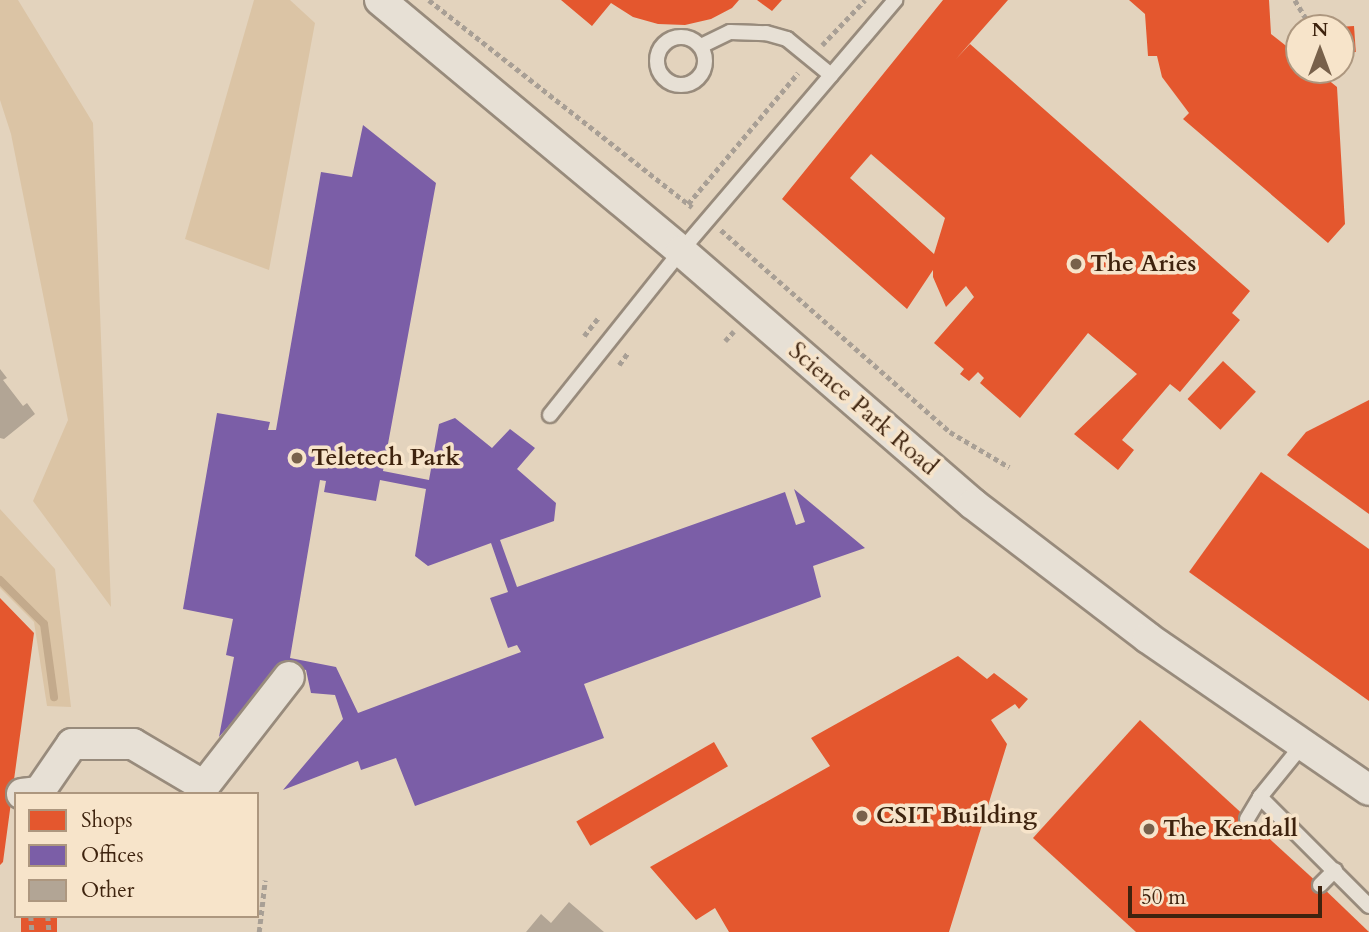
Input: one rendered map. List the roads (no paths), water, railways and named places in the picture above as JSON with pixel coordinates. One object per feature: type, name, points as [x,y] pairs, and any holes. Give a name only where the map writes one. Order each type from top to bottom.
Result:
[{"type":"street","name":"Science Park Road","points":[[380,0],[681,251],[973,504],[1127,623],[1369,790]]},
{"type":"street","points":[[39,792],[72,744],[133,744],[204,786],[289,677]]},
{"type":"lane","points":[[550,415],[681,251],[895,0]]},
{"type":"lane","points":[[701,46],[730,32],[744,30],[787,39],[831,75]]},
{"type":"lane","points":[[1247,819],[1260,797],[1303,744]]},
{"type":"lane","points":[[1260,797],[1369,906]]},
{"type":"lane","points":[[1320,885],[1335,870]]},
{"type":"waterway","points":[[0,580],[44,624],[54,697]]},
{"type":"place","name":"The Aries","points":[[1076,264]]},
{"type":"place","name":"Teletech Park","points":[[297,458]]},
{"type":"place","name":"CSIT Building","points":[[862,816]]},
{"type":"place","name":"The Kendall","points":[[1149,829]]}]
